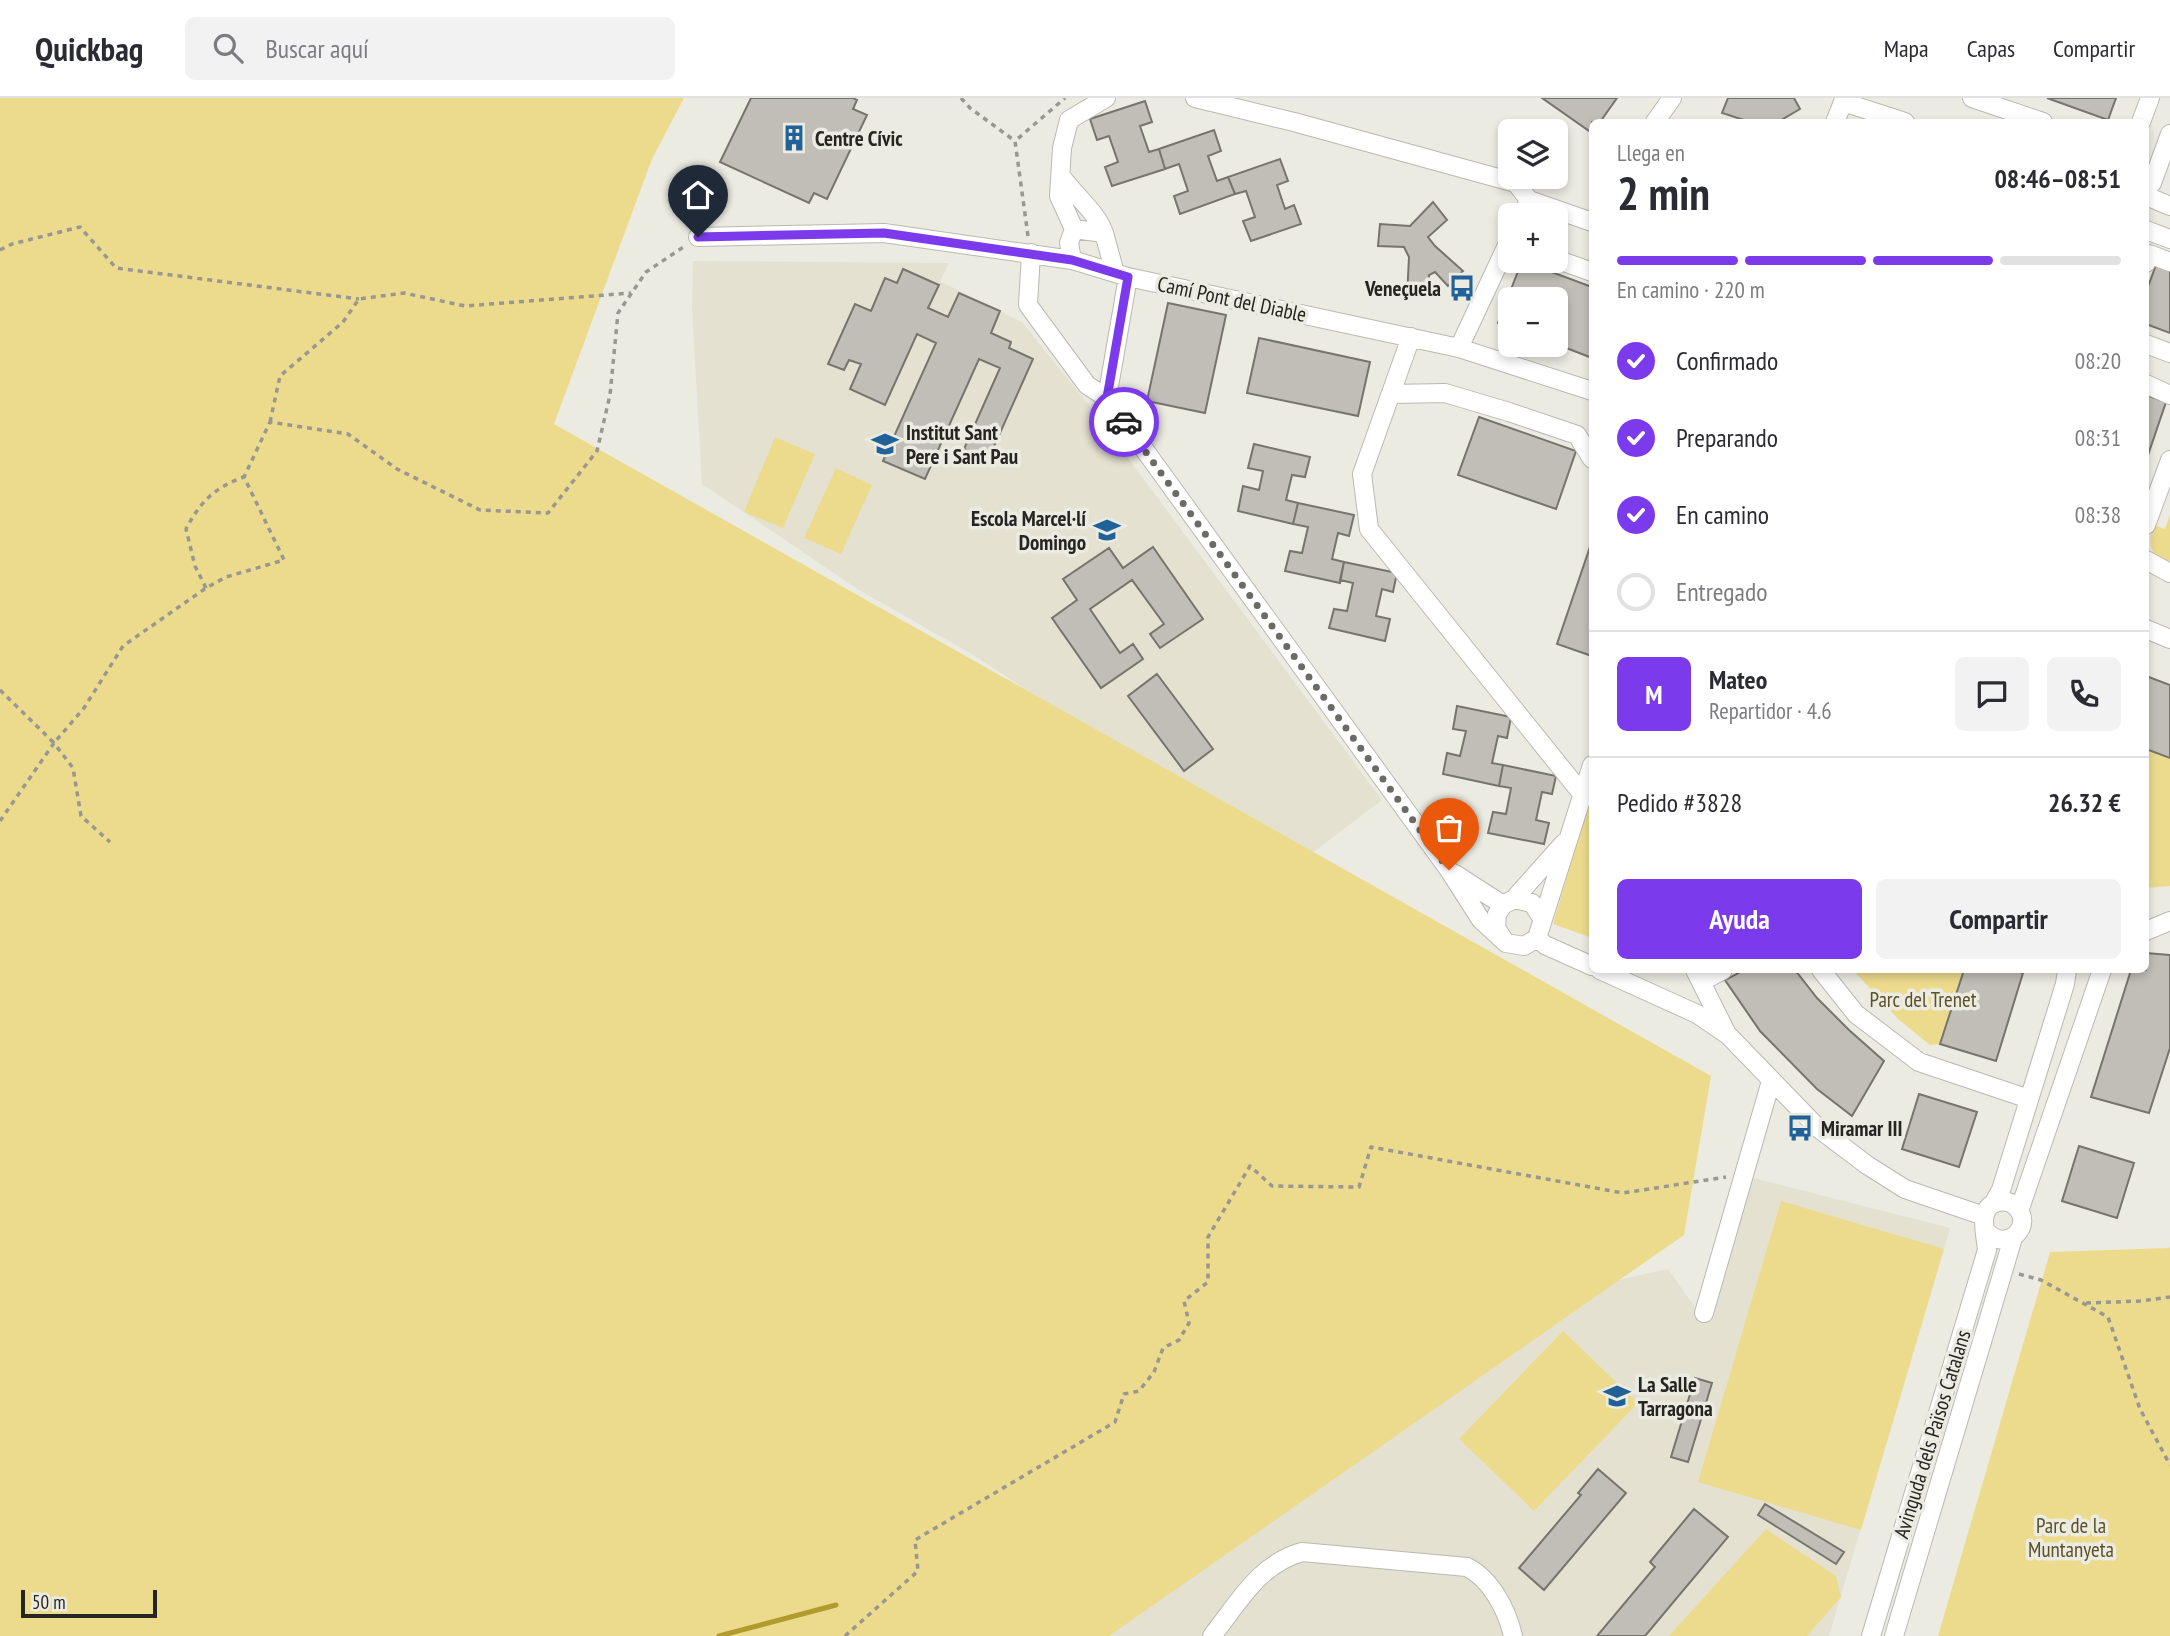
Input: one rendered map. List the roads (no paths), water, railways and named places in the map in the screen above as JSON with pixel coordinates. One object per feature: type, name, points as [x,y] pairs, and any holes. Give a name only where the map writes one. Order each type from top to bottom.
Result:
[{"type":"street","points":[[1072,260],[1069,243],[1074,229],[1059,196],[1062,148],[1069,120],[1106,98]]},
{"type":"street","points":[[1195,98],[1294,122],[1516,183],[1523,203]]},
{"type":"street","points":[[1657,119],[1672,98]]},
{"type":"street","points":[[1972,98],[2034,119]]},
{"type":"street","points":[[2142,119],[2150,98]]},
{"type":"street","points":[[1836,108],[1890,119]]},
{"type":"street","points":[[2149,185],[2170,134]]},
{"type":"street","points":[[1061,176],[1074,194],[1099,219],[1121,275],[1107,398]]},
{"type":"street","points":[[2149,197],[2170,206]]},
{"type":"street","points":[[1568,215],[1589,218]]},
{"type":"street","points":[[1074,229],[1104,233]]},
{"type":"street","points":[[2149,231],[2170,239]]},
{"type":"street","name":"Camí Pont del Diable","points":[[698,237],[884,233],[1072,260],[1121,275],[1459,348],[1589,390]]},
{"type":"street","points":[[1031,253],[1028,305],[1087,385],[1107,398],[1449,870],[1481,920],[1506,943],[1524,946],[1537,938],[1589,775]]},
{"type":"street","points":[[2149,254],[2170,262]]},
{"type":"street","points":[[1568,263],[1589,271]]},
{"type":"street","points":[[1459,348],[1498,266]]},
{"type":"street","points":[[1411,337],[1362,474],[1369,529],[1583,795]]},
{"type":"street","points":[[2149,345],[2170,353]]},
{"type":"street","points":[[2149,385],[2170,395]]},
{"type":"street","points":[[1391,394],[1445,393],[1509,412],[1577,435],[1589,454]]},
{"type":"street","points":[[2149,517],[2170,460]]},
{"type":"street","points":[[2149,561],[2170,573]]},
{"type":"street","points":[[2149,630],[2170,639]]},
{"type":"street","points":[[1506,943],[1496,928],[1497,914],[1569,838]]},
{"type":"street","points":[[1449,870],[1509,902],[1532,903],[1542,918]]},
{"type":"street","points":[[2149,930],[2170,921]]},
{"type":"street","points":[[1537,938],[1545,945],[1589,965]]},
{"type":"street","points":[[1607,973],[1697,1014],[1728,1035],[1818,1128],[1886,1177],[1905,1189],[1987,1217]]},
{"type":"street","points":[[1823,973],[1856,1014],[1919,1062],[2029,1099]]},
{"type":"street","name":"Avinguda dels Països Catalans","points":[[1871,1636],[1987,1250],[1987,1217],[2001,1190],[2067,973]]},
{"type":"street","points":[[2019,1211],[2101,973]]},
{"type":"street","points":[[1698,976],[1728,1035]]},
{"type":"street","points":[[1704,1313],[1771,1081]]},
{"type":"street","points":[[1998,1202],[2010,1203],[2019,1211],[2022,1216],[2021,1228],[2013,1238],[2001,1240],[1990,1236],[1987,1217],[1998,1202]]},
{"type":"street","name":"Avinguda dels Països Catalans","points":[[1894,1636],[2013,1238]]},
{"type":"street","points":[[1212,1636],[1263,1572],[1284,1557],[1302,1552],[1467,1567],[1479,1573],[1485,1580],[1505,1614],[1513,1636]]},
{"type":"waterway","points":[[719,1636],[836,1605]]},
{"type":"place","name":"Centre Cívic","points":[[794,138]]},
{"type":"place","name":"Veneçuela","points":[[1462,288]]},
{"type":"place","name":"Institut Sant Pere i Sant Pau","points":[[885,444]]},
{"type":"place","name":"Escola Marcel·lí Domingo","points":[[1107,530]]},
{"type":"place","name":"Miramar III","points":[[1800,1128]]},
{"type":"place","name":"La Salle Tarragona","points":[[1617,1396]]},
{"type":"park label","name":"Parc del Trenet","points":[[1923,999]]},
{"type":"park label","name":"Parc de la Muntanyeta","points":[[2071,1537]]}]
